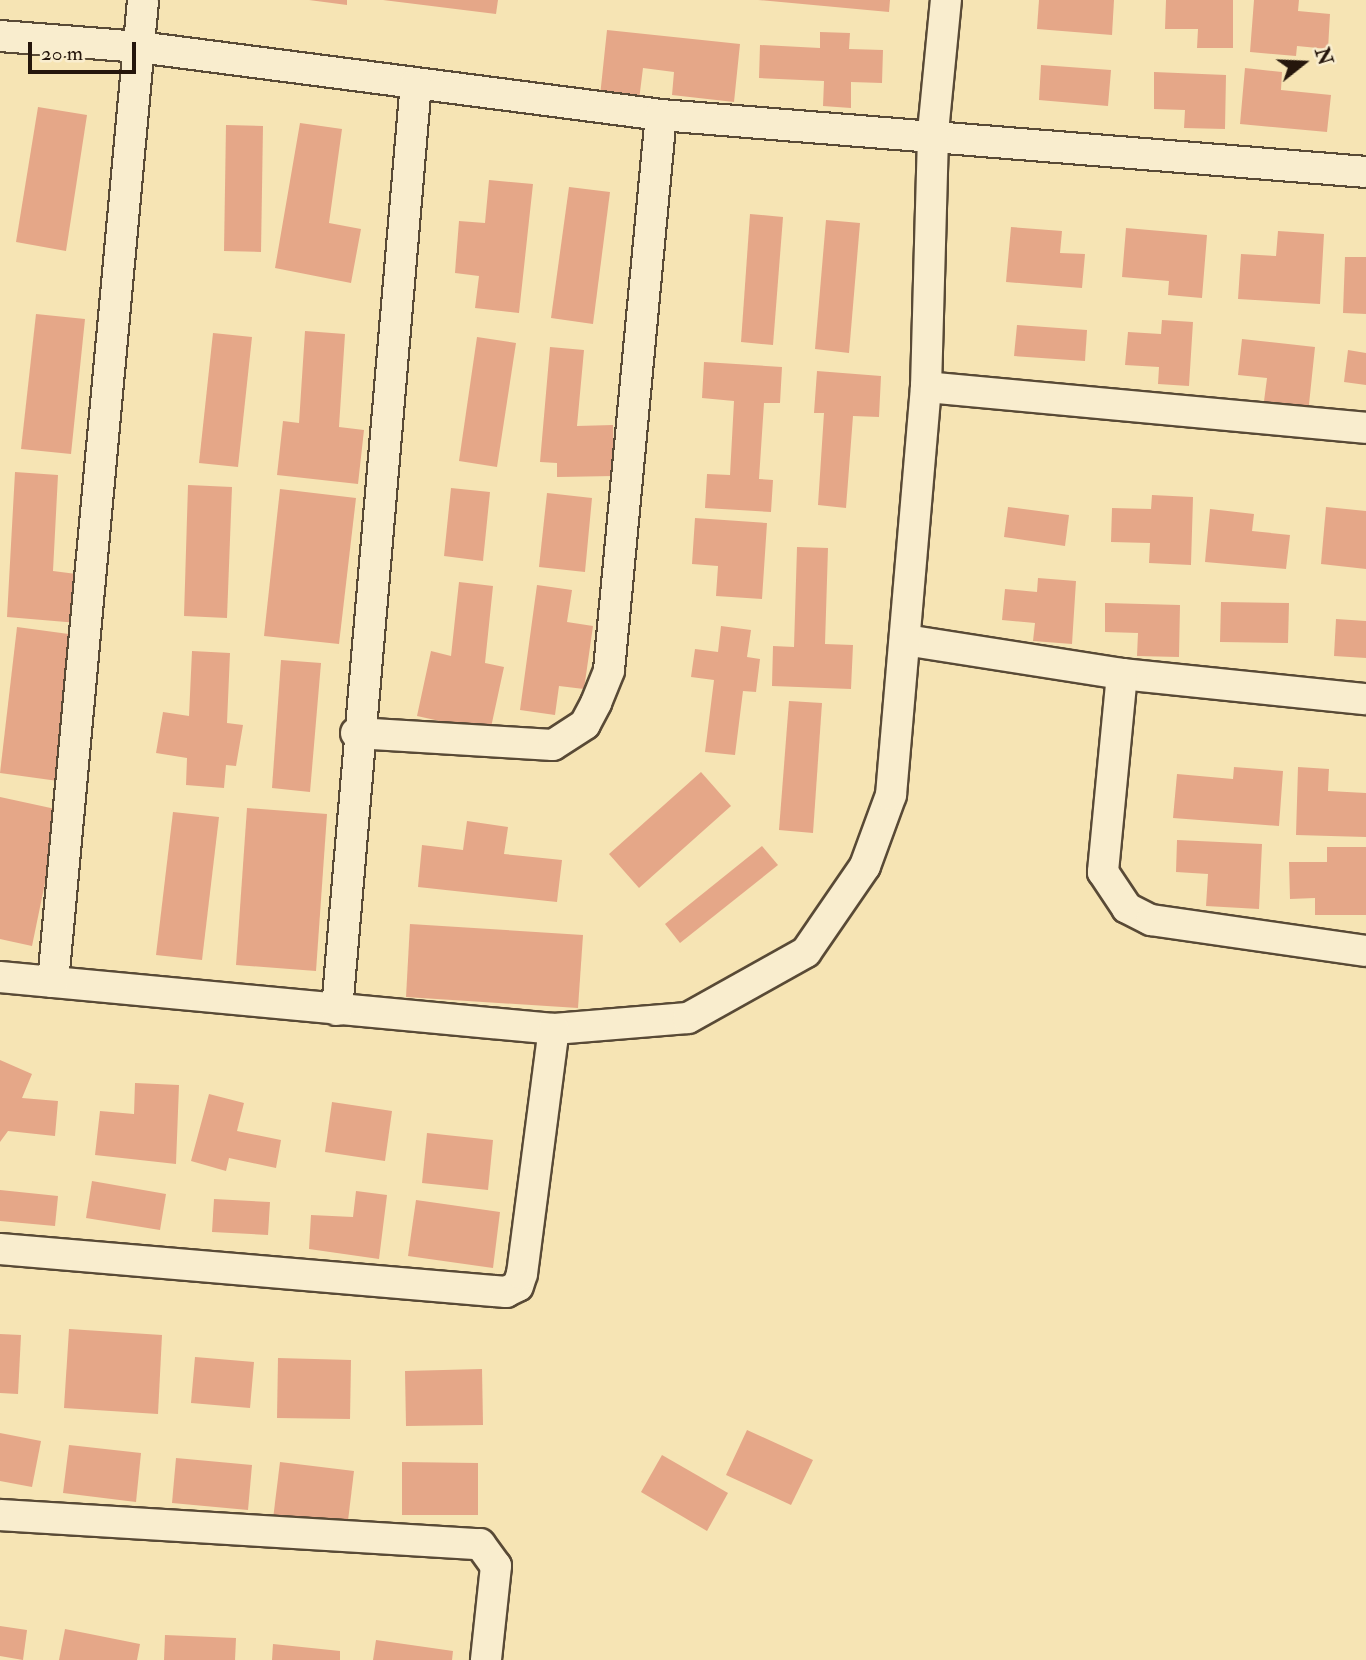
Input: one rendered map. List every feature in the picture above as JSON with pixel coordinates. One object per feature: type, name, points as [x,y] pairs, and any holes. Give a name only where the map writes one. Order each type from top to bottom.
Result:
[{"type":"street","points":[[53,982],[143,0]]},
{"type":"street","points":[[0,978],[554,1029],[688,1018],[806,952],[865,866],[891,795],[926,387],[933,132],[946,0]]},
{"type":"street","points":[[0,36],[139,47],[661,115],[933,132],[1366,172]]},
{"type":"street","points":[[337,1010],[356,733],[416,83]]},
{"type":"street","points":[[356,733],[553,745],[591,713],[609,670],[661,115]]},
{"type":"street","points":[[926,387],[1366,428]]},
{"type":"street","points":[[905,640],[1122,674],[1366,699]]},
{"type":"street","points":[[1122,674],[1103,872],[1127,908],[1151,920],[1366,951]]},
{"type":"street","points":[[0,1249],[506,1292],[518,1286],[522,1274],[554,1029]]},
{"type":"street","points":[[0,1515],[480,1544],[496,1566],[486,1660]]},
{"type":"building","points":[[309,0],[347,0],[347,5]]},
{"type":"building","points":[[383,0],[498,0],[496,14]]},
{"type":"building","points":[[758,0],[890,0],[889,12]]},
{"type":"building","points":[[1039,0],[1114,0],[1112,35],[1037,29]]},
{"type":"building","points":[[1166,0],[1233,0],[1233,48],[1197,48],[1198,29],[1165,29]]},
{"type":"building","points":[[1254,0],[1299,0],[1298,11],[1330,14],[1328,49],[1297,46],[1296,56],[1250,52]]},
{"type":"building","points":[[607,30],[740,44],[734,102],[672,95],[674,72],[643,68],[639,100],[600,96]]},
{"type":"building","points":[[820,32],[850,33],[849,49],[883,50],[882,83],[851,82],[851,108],[823,106],[824,81],[759,78],[760,45],[820,48]]},
{"type":"building","points":[[1041,65],[1111,70],[1108,106],[1039,100]]},
{"type":"building","points":[[1245,68],[1282,72],[1281,90],[1331,95],[1327,132],[1240,124]]},
{"type":"building","points":[[1154,72],[1226,75],[1225,129],[1184,128],[1185,110],[1154,109]]},
{"type":"building","points":[[38,107],[87,115],[66,251],[16,242]]},
{"type":"building","points":[[300,123],[342,129],[329,223],[361,229],[351,283],[275,268]]},
{"type":"building","points":[[226,125],[263,126],[261,252],[224,251]]},
{"type":"building","points":[[489,180],[533,184],[519,313],[475,308],[479,276],[455,273],[459,221],[485,223]]},
{"type":"building","points":[[569,187],[610,192],[593,324],[551,318]]},
{"type":"building","points":[[750,214],[783,217],[773,345],[741,342]]},
{"type":"building","points":[[826,220],[860,223],[849,353],[815,349]]},
{"type":"building","points":[[1011,227],[1062,231],[1060,253],[1085,254],[1082,288],[1006,282]]},
{"type":"building","points":[[1126,228],[1207,235],[1202,298],[1168,295],[1169,281],[1122,277]]},
{"type":"building","points":[[1278,231],[1324,234],[1320,304],[1238,299],[1241,254],[1276,256]]},
{"type":"building","points":[[1345,257],[1366,257],[1366,314],[1343,313]]},
{"type":"building","points":[[36,314],[85,319],[71,454],[21,449]]},
{"type":"building","points":[[1162,320],[1193,322],[1189,386],[1158,384],[1159,367],[1125,365],[1128,332],[1161,334]]},
{"type":"building","points":[[1017,325],[1087,330],[1085,361],[1014,356]]},
{"type":"building","points":[[305,331],[345,334],[339,427],[364,430],[358,484],[277,475],[283,421],[299,423]]},
{"type":"building","points":[[213,333],[252,337],[238,467],[199,463]]},
{"type":"building","points":[[477,337],[516,343],[497,467],[459,461]]},
{"type":"building","points":[[1242,339],[1315,347],[1308,414],[1263,409],[1267,378],[1238,375]]},
{"type":"building","points":[[550,347],[584,350],[577,426],[613,425],[614,476],[557,477],[557,463],[540,462]]},
{"type":"building","points":[[1348,350],[1366,353],[1366,385],[1344,382]]},
{"type":"building","points":[[704,362],[782,367],[780,403],[764,403],[759,479],[773,480],[771,512],[705,508],[707,474],[730,475],[734,401],[702,398]]},
{"type":"building","points":[[817,371],[881,376],[879,417],[853,416],[846,508],[818,505],[824,413],[814,413]]},
{"type":"building","points":[[15,472],[58,475],[53,571],[84,575],[78,623],[7,617]]},
{"type":"building","points":[[188,485],[232,487],[227,618],[184,616]]},
{"type":"building","points":[[451,488],[490,492],[483,561],[444,556]]},
{"type":"building","points":[[280,489],[356,498],[339,644],[264,636]]},
{"type":"building","points":[[547,493],[592,498],[585,572],[539,567]]},
{"type":"building","points":[[1152,495],[1193,497],[1191,565],[1149,563],[1150,543],[1111,542],[1112,508],[1151,509]]},
{"type":"building","points":[[1008,507],[1069,515],[1065,546],[1004,537]]},
{"type":"building","points":[[1326,507],[1366,511],[1366,569],[1321,564]]},
{"type":"building","points":[[1210,509],[1254,514],[1252,531],[1290,535],[1286,569],[1205,562]]},
{"type":"building","points":[[695,518],[767,523],[762,599],[716,596],[718,566],[692,564]]},
{"type":"building","points":[[797,547],[828,548],[825,644],[853,645],[851,689],[772,686],[773,646],[794,647]]},
{"type":"building","points":[[1038,578],[1076,581],[1072,644],[1033,641],[1035,623],[1002,620],[1005,589],[1037,592]]},
{"type":"building","points":[[459,582],[493,586],[485,663],[504,667],[490,732],[417,716],[431,651],[451,656]]},
{"type":"building","points":[[537,585],[572,590],[567,622],[593,626],[584,689],[559,686],[555,715],[520,710]]},
{"type":"building","points":[[1221,602],[1289,603],[1288,643],[1220,642]]},
{"type":"building","points":[[1105,603],[1180,605],[1179,657],[1137,656],[1138,633],[1105,632]]},
{"type":"building","points":[[1336,619],[1366,621],[1366,658],[1334,656]]},
{"type":"building","points":[[721,626],[751,630],[747,657],[760,659],[756,692],[743,691],[735,755],[705,752],[714,680],[691,677],[695,649],[718,652]]},
{"type":"building","points":[[17,627],[76,635],[58,781],[0,773]]},
{"type":"building","points":[[192,651],[230,653],[227,723],[243,725],[236,766],[226,765],[224,788],[186,785],[187,758],[156,753],[163,712],[189,716]]},
{"type":"building","points":[[281,660],[321,663],[310,792],[272,788]]},
{"type":"building","points":[[789,701],[822,703],[813,833],[779,830]]},
{"type":"building","points":[[1234,767],[1283,771],[1279,826],[1173,818],[1177,774],[1233,779]]},
{"type":"building","points":[[1298,767],[1329,769],[1328,791],[1366,793],[1366,837],[1296,835]]},
{"type":"building","points":[[701,772],[731,806],[639,888],[609,854]]},
{"type":"building","points":[[0,797],[60,810],[32,946],[0,939]]},
{"type":"building","points":[[247,808],[327,814],[316,971],[236,965]]},
{"type":"building","points":[[173,812],[219,817],[202,960],[156,955]]},
{"type":"building","points":[[467,821],[508,827],[504,854],[562,860],[557,902],[418,887],[422,845],[463,850]]},
{"type":"building","points":[[1177,840],[1262,844],[1259,909],[1206,906],[1208,874],[1176,872]]},
{"type":"building","points":[[762,846],[778,865],[680,943],[665,924]]},
{"type":"building","points":[[1327,847],[1366,847],[1366,915],[1315,915],[1315,898],[1290,899],[1289,862],[1327,862]]},
{"type":"building","points":[[410,924],[583,935],[578,1008],[406,997]]},
{"type":"building","points":[[0,1060],[32,1074],[22,1098],[58,1101],[55,1136],[8,1131],[0,1142]]},
{"type":"building","points":[[135,1083],[179,1085],[176,1164],[95,1155],[100,1111],[134,1114]]},
{"type":"building","points":[[209,1094],[244,1103],[237,1131],[281,1140],[276,1168],[229,1158],[226,1171],[191,1161]]},
{"type":"building","points":[[332,1102],[392,1111],[385,1161],[325,1152]]},
{"type":"building","points":[[427,1133],[493,1140],[488,1190],[422,1183]]},
{"type":"building","points":[[92,1181],[166,1194],[160,1230],[86,1218]]},
{"type":"building","points":[[0,1190],[58,1196],[55,1226],[0,1221]]},
{"type":"building","points":[[356,1191],[387,1195],[379,1259],[309,1249],[311,1215],[353,1217]]},
{"type":"building","points":[[214,1199],[270,1202],[268,1235],[212,1232]]},
{"type":"building","points":[[416,1200],[500,1212],[493,1268],[408,1256]]},
{"type":"building","points":[[69,1329],[162,1335],[158,1414],[64,1408]]},
{"type":"building","points":[[0,1334],[21,1335],[18,1394],[0,1393]]},
{"type":"building","points":[[195,1357],[254,1362],[250,1408],[191,1403]]},
{"type":"building","points":[[278,1358],[351,1360],[350,1419],[277,1418]]},
{"type":"building","points":[[482,1369],[483,1425],[406,1426],[405,1371]]},
{"type":"building","points":[[747,1430],[813,1460],[791,1505],[726,1475]]},
{"type":"building","points":[[0,1433],[41,1441],[32,1487],[0,1481]]},
{"type":"building","points":[[69,1445],[141,1453],[136,1502],[63,1493]]},
{"type":"building","points":[[662,1455],[728,1493],[707,1531],[641,1492]]},
{"type":"building","points":[[176,1458],[252,1465],[248,1510],[172,1503]]},
{"type":"building","points":[[280,1462],[354,1471],[347,1529],[273,1519]]},
{"type":"building","points":[[402,1462],[478,1463],[478,1515],[402,1515]]},
{"type":"building","points":[[0,1626],[27,1630],[23,1660],[0,1656]]},
{"type":"building","points":[[65,1629],[140,1644],[137,1660],[59,1660]]},
{"type":"building","points":[[165,1635],[236,1638],[235,1660],[164,1660]]},
{"type":"building","points":[[376,1640],[453,1651],[452,1660],[373,1660]]},
{"type":"building","points":[[273,1644],[340,1651],[340,1660],[272,1660]]}]
